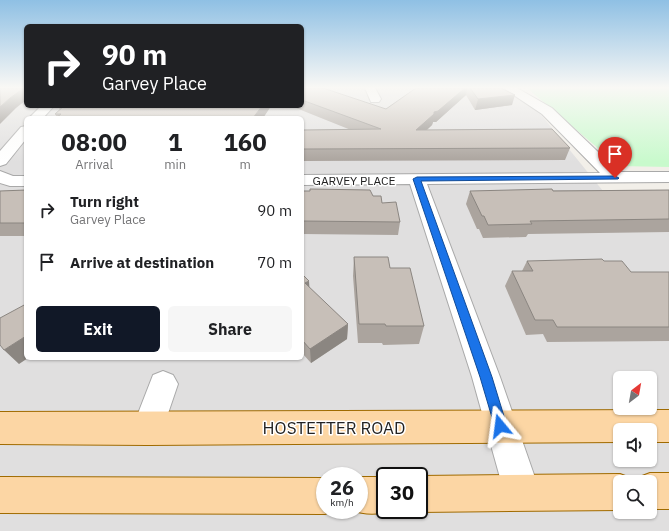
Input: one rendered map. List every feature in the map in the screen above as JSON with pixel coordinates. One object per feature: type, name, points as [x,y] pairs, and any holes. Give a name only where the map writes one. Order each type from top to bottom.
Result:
[{"type":"main road","name":"HOSTETTER ROAD","points":[[0,428],[148,429],[669,426]]},
{"type":"main road","points":[[657,491],[669,491]]},
{"type":"main road","points":[[428,494],[613,492]]},
{"type":"main road","points":[[0,496],[316,496]]},
{"type":"street","points":[[549,113],[615,178]]},
{"type":"street","points":[[0,161],[24,132]]},
{"type":"street","points":[[0,176],[10,181],[24,181]]},
{"type":"street","name":"GARVEY PLACE","points":[[304,180],[669,177]]},
{"type":"street","points":[[417,179],[486,377],[500,426],[522,492]]},
{"type":"street","points":[[148,429],[163,384]]},
{"type":"shaded area","points":[[0,113],[539,113],[603,191],[669,191],[669,531],[0,531]]},
{"type":"green space","points":[[556,113],[669,113],[669,167],[619,166]]},
{"type":"building","points":[[56,113],[257,113],[254,116],[58,116],[61,114],[55,114]]},
{"type":"building","points":[[337,113],[434,113],[416,130],[552,129],[570,148],[304,149],[304,130],[381,129]]},
{"type":"building","points":[[310,189],[370,190],[373,196],[381,196],[382,203],[396,202],[400,222],[304,221],[304,191],[310,191]]},
{"type":"building","points":[[552,189],[553,191],[669,190],[669,219],[530,221],[532,224],[488,225],[470,191]]},
{"type":"building","points":[[24,190],[24,223],[0,223],[0,191]]},
{"type":"building","points":[[354,257],[388,257],[390,268],[410,268],[424,326],[359,324]]},
{"type":"building","points":[[602,259],[604,261],[622,261],[631,272],[669,272],[669,327],[557,327],[553,320],[535,320],[512,271],[533,271],[527,261]]},
{"type":"building","points":[[304,276],[309,281],[305,283],[348,324],[310,349],[304,342]]},
{"type":"building","points":[[24,305],[24,337],[4,350],[0,345],[0,318]]},
{"type":"route","points":[[500,426],[486,377],[417,179],[615,178]]}]
